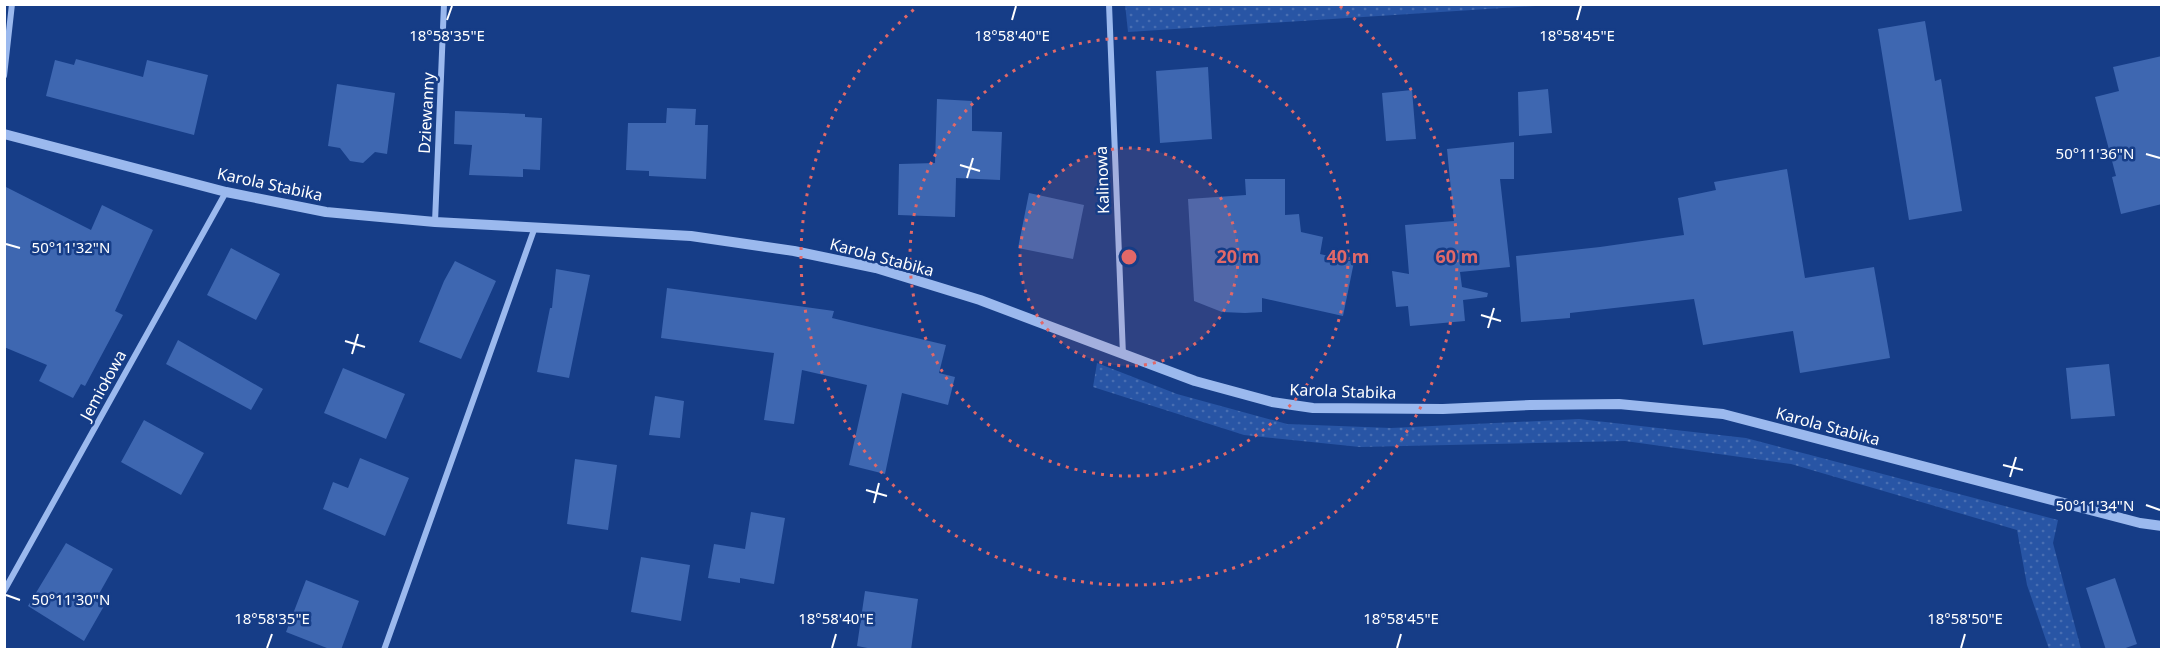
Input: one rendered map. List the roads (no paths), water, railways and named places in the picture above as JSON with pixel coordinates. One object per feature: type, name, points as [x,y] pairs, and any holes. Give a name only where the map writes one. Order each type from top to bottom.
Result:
[{"type":"street","points":[[4,76],[12,4]]},
{"type":"street","name":"Dziewanny","points":[[435,222],[444,4]]},
{"type":"street","name":"Kalinowa","points":[[1109,4],[1123,355]]},
{"type":"street","name":"Karola Stabika","points":[[4,134],[226,192],[326,212],[435,222],[691,236],[794,251],[876,268],[980,300],[1206,384],[1272,402],[1313,408],[1443,409],[1619,404],[1723,414],[2140,523],[2162,525]]},
{"type":"street","name":"Jemiołowa","points":[[4,591],[226,192]]},
{"type":"street","points":[[384,650],[535,227]]}]
